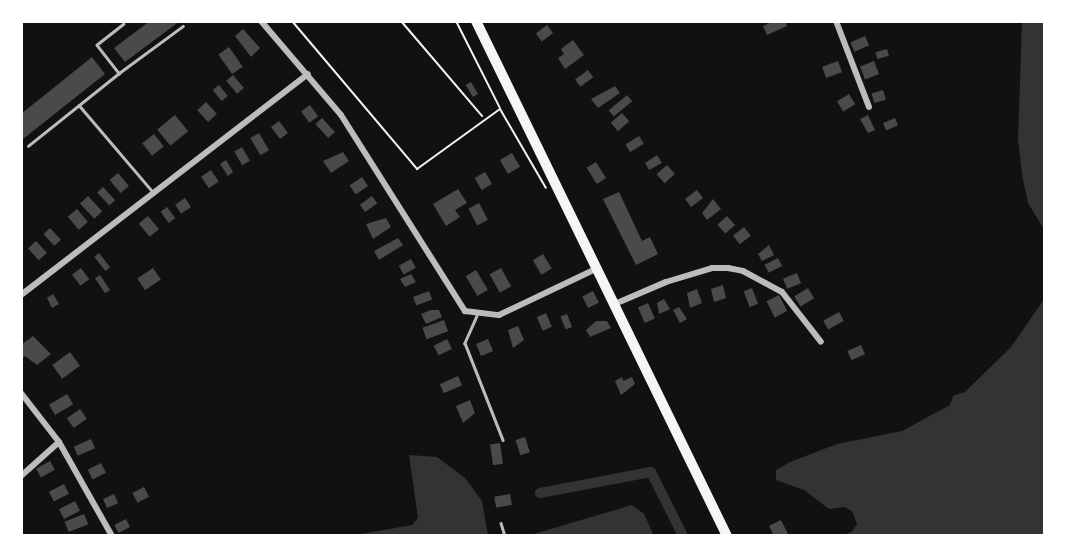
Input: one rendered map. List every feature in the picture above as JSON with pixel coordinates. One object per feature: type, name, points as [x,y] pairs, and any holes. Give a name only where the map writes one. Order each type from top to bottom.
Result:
[{"type":"main road","points":[[477,21],[600,267],[727,536]]},
{"type":"street","points":[[261,21],[341,116],[458,304],[477,316],[509,311],[600,267]]},
{"type":"street","points":[[836,21],[869,107]]},
{"type":"street","points":[[21,295],[308,74]]},
{"type":"street","points":[[617,303],[666,282],[728,268],[743,271],[782,292],[821,342]]},
{"type":"street","points":[[21,393],[58,442],[112,536]]},
{"type":"street","points":[[21,476],[58,442]]},
{"type":"lane","points":[[119,73],[97,45],[128,21]]},
{"type":"lane","points":[[28,146],[183,26]]},
{"type":"lane","points":[[79,105],[154,192]]},
{"type":"lane","points":[[477,316],[465,343],[503,440]]},
{"type":"lane","points":[[501,523],[505,536]]},
{"type":"path","points":[[292,21],[417,169],[483,117],[500,109]]},
{"type":"path","points":[[401,21],[483,117]]},
{"type":"path","points":[[456,21],[500,109],[547,190]]},
{"type":"shaded area","points":[[1022,21],[1045,21],[1045,231],[1028,203],[1018,139]]},
{"type":"shaded area","points":[[1045,298],[1045,536],[840,536],[852,532],[857,524],[852,511],[845,507],[829,509],[804,490],[776,480],[776,470],[790,462],[837,444],[902,431],[950,405],[953,396],[965,392],[1011,347]]},
{"type":"shaded area","points":[[409,455],[437,457],[465,478],[482,501],[488,536],[350,536],[412,525],[418,518]]},
{"type":"shaded area","points":[[632,505],[644,514],[654,536],[527,536]]},
{"type":"building","points":[[150,21],[180,21],[125,62],[114,48]]},
{"type":"building","points":[[774,21],[785,21],[787,26],[767,35],[763,26]]},
{"type":"building","points":[[547,25],[553,33],[542,41],[536,33]]},
{"type":"building","points":[[243,29],[260,48],[251,57],[235,36]]},
{"type":"building","points":[[865,36],[869,45],[854,52],[850,43]]},
{"type":"building","points":[[573,40],[584,55],[565,69],[558,58],[564,54],[561,49]]},
{"type":"building","points":[[229,47],[243,67],[232,74],[218,54]]},
{"type":"building","points":[[887,49],[889,56],[877,59],[875,52]]},
{"type":"building","points":[[92,57],[105,74],[23,139],[21,114]]},
{"type":"building","points":[[838,61],[842,72],[826,78],[822,67]]},
{"type":"building","points":[[874,61],[879,74],[865,79],[860,66]]},
{"type":"building","points":[[588,70],[593,77],[580,87],[575,79]]},
{"type":"building","points":[[233,75],[244,88],[237,94],[226,81]]},
{"type":"building","points":[[471,82],[478,94],[473,97],[466,85]]},
{"type":"building","points":[[219,85],[228,96],[222,101],[213,90]]},
{"type":"building","points":[[615,86],[620,93],[598,108],[591,99]]},
{"type":"building","points":[[883,90],[886,100],[874,103],[872,94]]},
{"type":"building","points":[[849,94],[855,104],[843,111],[837,101]]},
{"type":"building","points":[[627,95],[632,101],[614,117],[609,110]]},
{"type":"building","points":[[206,102],[217,114],[208,122],[197,110]]},
{"type":"building","points":[[310,105],[318,116],[309,123],[301,111]]},
{"type":"building","points":[[622,113],[629,121],[618,131],[611,123]]},
{"type":"building","points":[[175,115],[188,131],[170,146],[157,129]]},
{"type":"building","points":[[868,115],[875,130],[868,133],[860,119]]},
{"type":"building","points":[[322,118],[335,132],[328,138],[315,124]]},
{"type":"building","points":[[895,118],[898,125],[886,130],[883,123]]},
{"type":"building","points":[[279,121],[288,133],[280,139],[271,127]]},
{"type":"building","points":[[259,133],[269,150],[260,155],[250,138]]},
{"type":"building","points":[[154,134],[164,147],[152,156],[142,143]]},
{"type":"building","points":[[639,136],[644,144],[630,152],[625,144]]},
{"type":"building","points":[[242,147],[250,161],[242,165],[234,152]]},
{"type":"building","points":[[343,152],[349,161],[331,173],[323,161]]},
{"type":"building","points":[[512,153],[520,167],[508,174],[500,160]]},
{"type":"building","points":[[657,155],[662,163],[649,170],[645,163]]},
{"type":"building","points":[[226,160],[233,172],[228,176],[220,164]]},
{"type":"building","points":[[596,162],[606,178],[597,184],[587,168]]},
{"type":"building","points":[[667,165],[675,174],[665,183],[657,174]]},
{"type":"building","points":[[211,170],[219,182],[209,188],[201,177]]},
{"type":"building","points":[[485,172],[492,184],[482,190],[475,178]]},
{"type":"building","points":[[118,173],[129,186],[121,193],[110,180]]},
{"type":"building","points":[[362,177],[368,186],[356,195],[350,185]]},
{"type":"building","points":[[103,187],[115,200],[109,206],[97,192]]},
{"type":"building","points":[[458,189],[467,203],[455,210],[460,217],[446,226],[433,204]]},
{"type":"building","points":[[697,190],[703,198],[691,207],[685,199]]},
{"type":"building","points":[[619,192],[642,241],[650,237],[658,254],[636,265],[603,199]]},
{"type":"building","points":[[88,196],[102,211],[94,219],[80,204]]},
{"type":"building","points":[[372,196],[377,203],[365,212],[360,205]]},
{"type":"building","points":[[185,198],[191,207],[181,214],[175,205]]},
{"type":"building","points":[[713,199],[721,209],[707,220],[702,213]]},
{"type":"building","points":[[479,203],[488,220],[477,225],[468,209]]},
{"type":"building","points":[[167,207],[175,218],[169,223],[161,212]]},
{"type":"building","points":[[77,209],[88,222],[79,230],[68,217]]},
{"type":"building","points":[[148,216],[159,229],[150,237],[139,224]]},
{"type":"building","points":[[727,216],[735,225],[725,234],[717,225]]},
{"type":"building","points":[[386,218],[391,227],[373,239],[366,224]]},
{"type":"building","points":[[744,227],[751,236],[740,244],[733,236]]},
{"type":"building","points":[[50,228],[61,240],[54,246],[43,234]]},
{"type":"building","points":[[398,238],[403,245],[379,260],[374,251]]},
{"type":"building","points":[[36,241],[47,253],[39,260],[28,249]]},
{"type":"building","points":[[769,245],[774,255],[762,261],[758,254]]},
{"type":"building","points":[[99,253],[110,267],[105,271],[94,257]]},
{"type":"building","points":[[543,254],[552,269],[541,275],[533,260]]},
{"type":"building","points":[[778,258],[782,266],[769,273],[765,265]]},
{"type":"building","points":[[411,259],[416,268],[404,275],[399,266]]},
{"type":"building","points":[[81,268],[89,279],[80,286],[72,274]]},
{"type":"building","points":[[153,268],[161,280],[145,290],[137,279]]},
{"type":"building","points":[[501,268],[511,286],[500,293],[490,274]]},
{"type":"building","points":[[476,270],[488,290],[478,296],[466,276]]},
{"type":"building","points":[[797,273],[801,283],[787,289],[783,279]]},
{"type":"building","points":[[411,274],[416,282],[405,287],[400,279]]},
{"type":"building","points":[[100,275],[110,290],[105,293],[95,278]]},
{"type":"building","points":[[723,285],[726,298],[714,302],[711,289]]},
{"type":"building","points":[[752,288],[758,304],[750,307],[744,291]]},
{"type":"building","points":[[808,288],[814,298],[800,307],[794,296]]},
{"type":"building","points":[[697,289],[702,303],[690,308],[687,293]]},
{"type":"building","points":[[429,291],[432,299],[416,305],[413,297]]},
{"type":"building","points":[[593,291],[599,303],[588,308],[582,296]]},
{"type":"building","points":[[53,294],[59,304],[52,308],[47,298]]},
{"type":"building","points":[[779,295],[787,311],[775,317],[767,301]]},
{"type":"building","points":[[664,299],[670,309],[659,314],[657,303]]},
{"type":"building","points":[[648,303],[655,319],[645,323],[638,307]]},
{"type":"building","points":[[679,307],[687,319],[680,323],[673,310]]},
{"type":"building","points":[[439,310],[442,317],[426,324],[421,314]]},
{"type":"building","points":[[839,312],[844,321],[828,329],[823,321]]},
{"type":"building","points":[[546,313],[552,327],[543,331],[537,317]]},
{"type":"building","points":[[567,314],[572,327],[565,330],[560,317]]},
{"type":"building","points":[[444,320],[448,331],[426,339],[422,328]]},
{"type":"building","points":[[596,321],[607,321],[611,328],[590,337],[586,330]]},
{"type":"building","points":[[518,326],[524,340],[513,348],[508,330]]},
{"type":"building","points":[[33,336],[51,354],[37,365],[25,356],[21,359],[21,345]]},
{"type":"building","points":[[447,339],[452,349],[439,356],[434,346]]},
{"type":"building","points":[[488,339],[493,351],[481,356],[476,344]]},
{"type":"building","points":[[861,345],[865,354],[851,360],[847,351]]},
{"type":"building","points":[[70,352],[80,366],[62,379],[52,365]]},
{"type":"building","points":[[458,376],[462,385],[444,393],[440,384]]},
{"type":"building","points":[[622,377],[623,381],[632,377],[635,384],[621,395],[615,381]]},
{"type":"building","points":[[67,394],[73,404],[55,415],[49,405]]},
{"type":"building","points":[[470,400],[475,413],[463,423],[456,406]]},
{"type":"building","points":[[80,409],[87,419],[74,428],[67,418]]},
{"type":"building","points":[[525,437],[530,452],[520,455],[515,440]]},
{"type":"building","points":[[91,439],[95,448],[78,456],[74,447]]},
{"type":"building","points":[[500,443],[503,464],[493,465],[490,444]]},
{"type":"building","points":[[50,461],[55,470],[41,478],[36,469]]},
{"type":"building","points":[[101,463],[106,473],[93,480],[88,470]]},
{"type":"building","points":[[64,484],[69,494],[54,502],[49,492]]},
{"type":"building","points":[[144,487],[149,497],[137,503],[132,493]]},
{"type":"building","points":[[114,494],[118,503],[107,508],[103,499]]},
{"type":"building","points":[[510,494],[512,505],[496,508],[494,497]]},
{"type":"building","points":[[75,501],[80,511],[64,519],[59,509]]},
{"type":"building","points":[[84,514],[88,524],[69,532],[65,522]]},
{"type":"building","points":[[126,519],[130,527],[119,533],[114,525]]},
{"type":"building","points":[[781,520],[789,536],[774,536],[769,526]]},
{"type":"waterway","points":[[540,493],[651,472],[683,536]]}]
